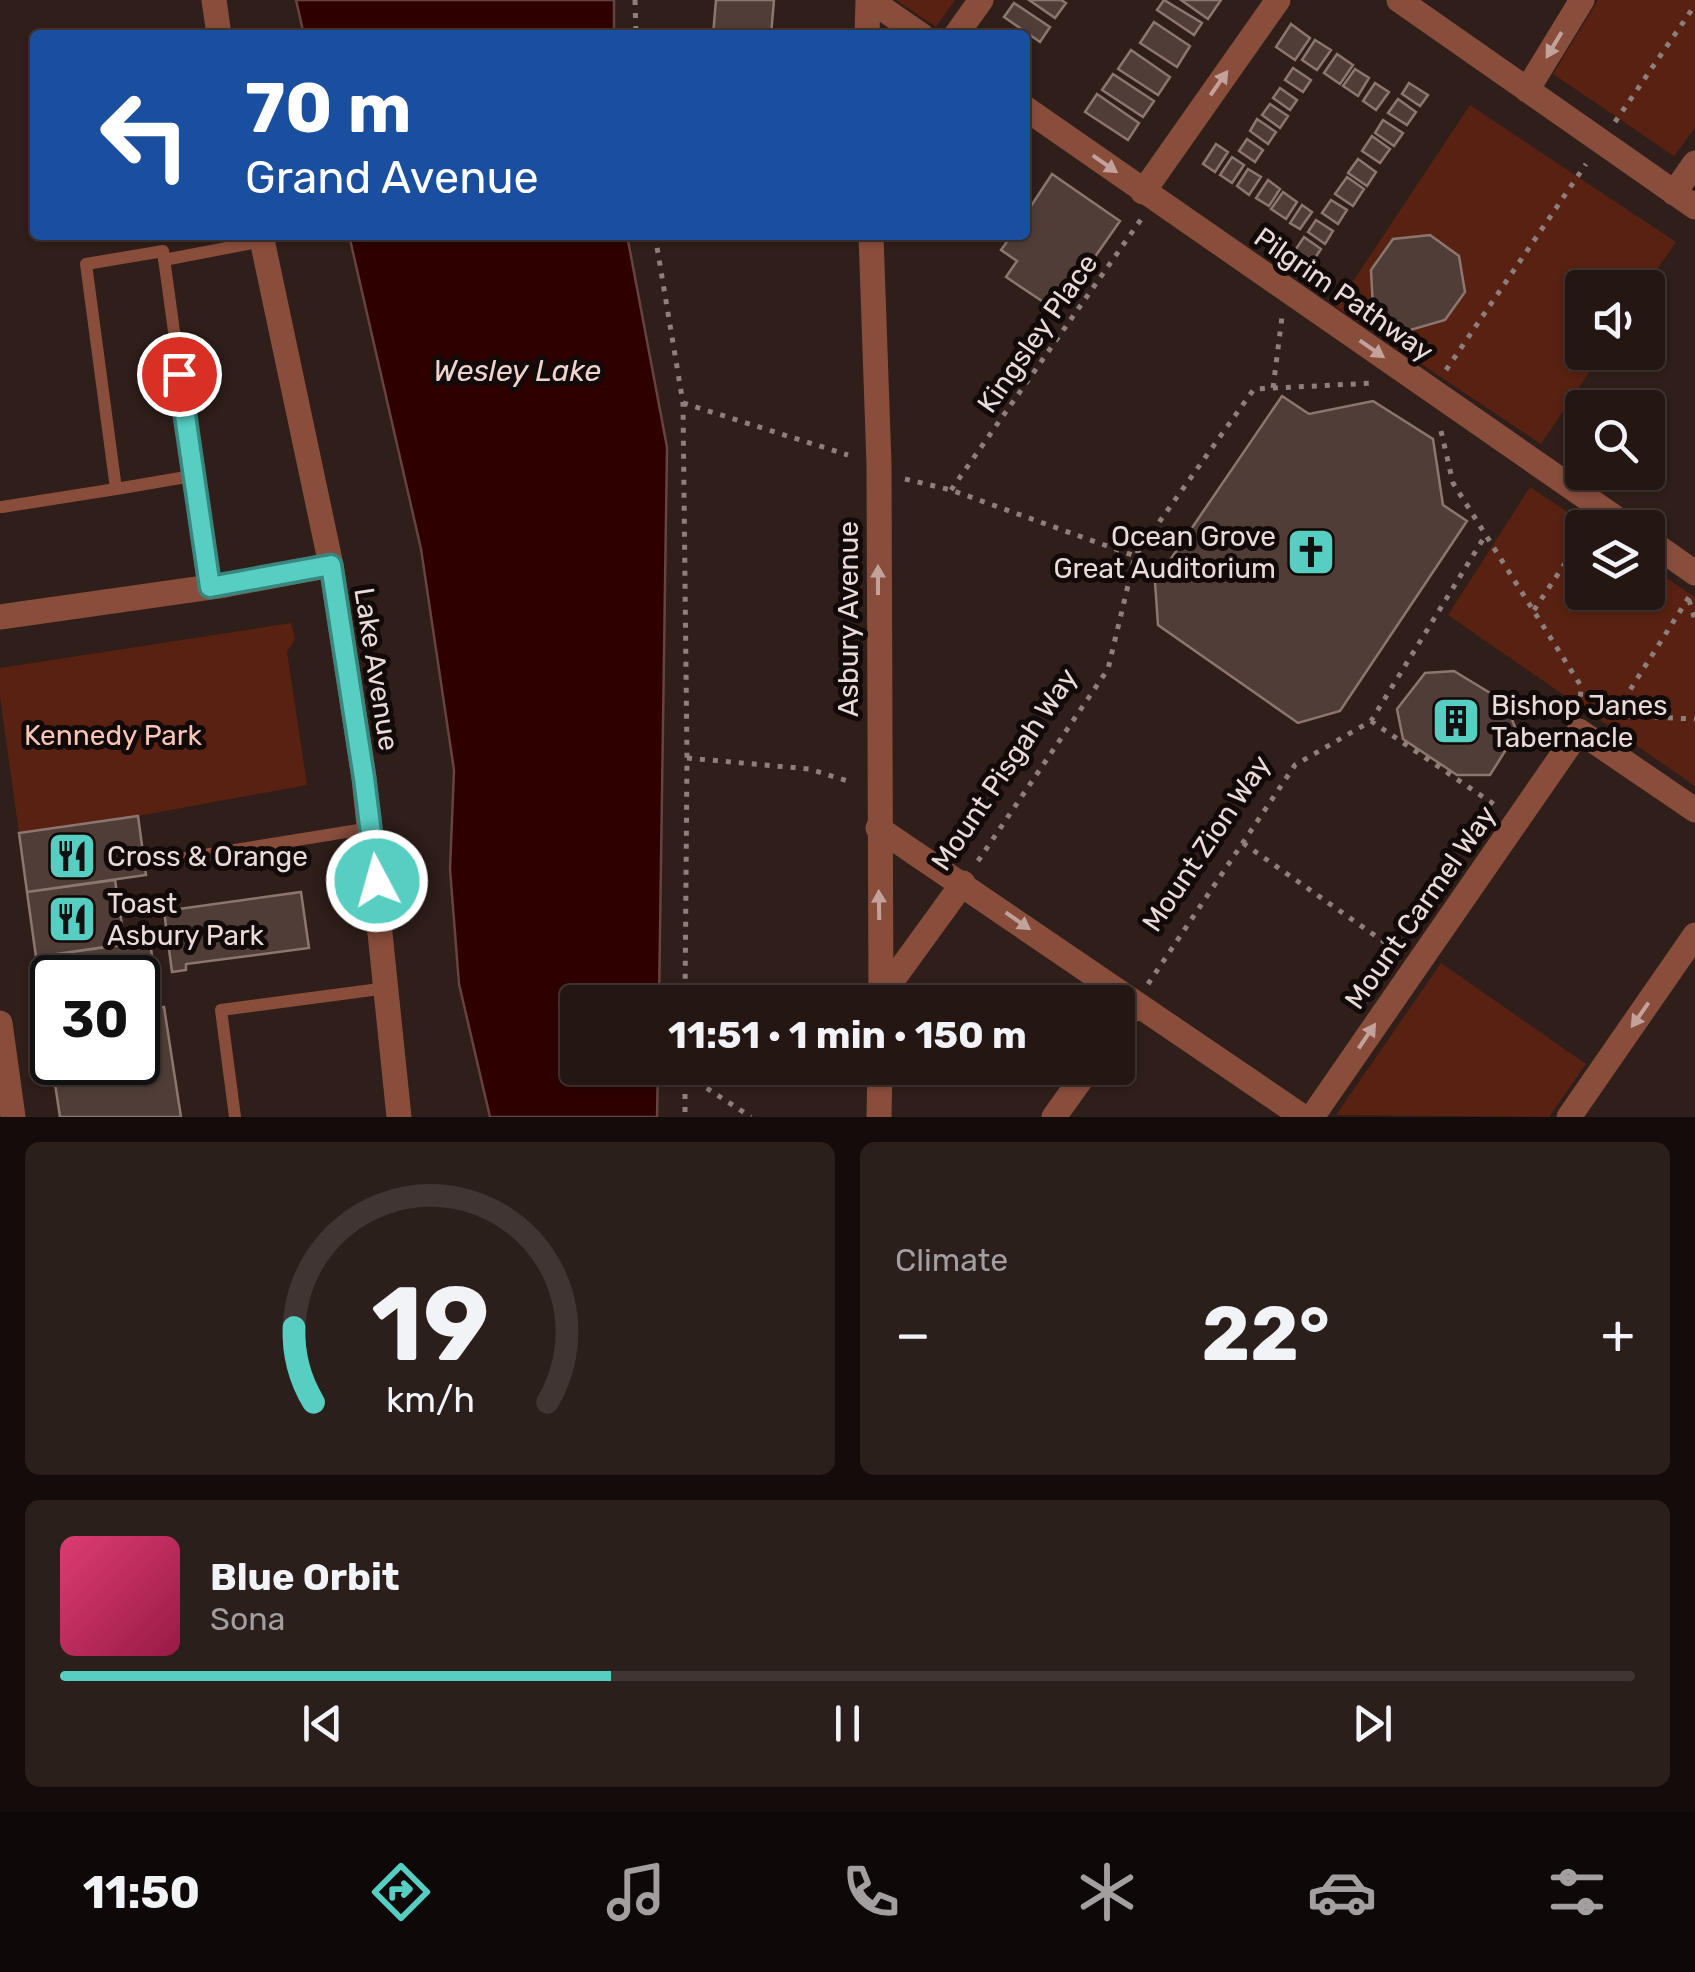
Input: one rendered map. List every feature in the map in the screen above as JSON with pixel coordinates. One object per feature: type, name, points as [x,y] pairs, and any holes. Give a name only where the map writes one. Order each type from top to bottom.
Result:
[{"type":"street","points":[[214,0],[218,30]]},
{"type":"street","points":[[868,30],[869,0]]},
{"type":"street","points":[[869,0],[913,30]]},
{"type":"street","points":[[960,30],[981,0]]},
{"type":"street","points":[[1149,195],[1278,0]]},
{"type":"street","points":[[1400,0],[1684,200],[1695,163]]},
{"type":"street","points":[[1527,90],[1582,0]]},
{"type":"street","name":"Pilgrim Pathway","points":[[1030,112],[1604,510]]},
{"type":"street","name":"Lake Avenue","points":[[262,240],[331,565],[371,828],[399,1117]]},
{"type":"street","name":"Asbury Avenue","points":[[871,240],[878,464],[880,985]]},
{"type":"street","points":[[1665,550],[1694,568]]},
{"type":"street","points":[[0,618],[331,565]]},
{"type":"street","points":[[1579,731],[1695,810]]},
{"type":"street","name":"Mount Carmel Way","points":[[1312,1117],[1579,731]]},
{"type":"street","points":[[878,828],[1109,985]]},
{"type":"street","name":"Mount Pisgah Way","points":[[890,985],[963,883]]},
{"type":"street","points":[[1569,1117],[1695,935]]},
{"type":"street","points":[[1135,1003],[1304,1117]]},
{"type":"street","points":[[0,1023],[14,1117]]},
{"type":"street","points":[[879,1117],[880,1085]]},
{"type":"street","points":[[1054,1117],[1078,1085]]},
{"type":"lane","points":[[164,260],[253,240]]},
{"type":"lane","points":[[116,490],[86,264],[163,251],[210,587]]},
{"type":"lane","points":[[2,507],[192,476]]},
{"type":"lane","points":[[166,861],[371,828]]},
{"type":"lane","points":[[235,1117],[220,1010],[387,988]]},
{"type":"path","points":[[636,0],[636,30]]},
{"type":"path","points":[[1579,731],[1581,686],[1453,483],[1432,391],[1695,5]]},
{"type":"path","name":"Kingsley Place","points":[[951,490],[1149,195]]},
{"type":"path","points":[[656,240],[683,403],[685,985]]},
{"type":"path","points":[[1273,388],[1285,289]]},
{"type":"path","points":[[889,476],[951,490],[1135,556],[1254,389],[1385,384]]},
{"type":"path","points":[[683,403],[848,456]]},
{"type":"path","points":[[1486,535],[1371,721],[1517,820]]},
{"type":"path","name":"Mount Pisgah Way","points":[[963,883],[1108,668],[1135,556]]},
{"type":"path","points":[[1534,611],[1565,564]]},
{"type":"path","points":[[1579,731],[1623,700],[1689,600],[1694,568]]},
{"type":"path","points":[[1689,600],[1695,620]]},
{"type":"path","points":[[1603,715],[1695,720]]},
{"type":"path","name":"Mount Zion Way","points":[[1135,1003],[1294,765],[1371,721]]},
{"type":"path","points":[[687,758],[810,769],[851,782]]},
{"type":"path","points":[[1242,842],[1416,964]]},
{"type":"path","points":[[685,1085],[685,1117]]},
{"type":"path","points":[[705,1085],[752,1117]]},
{"type":"green space","points":[[896,0],[955,0],[936,27]]},
{"type":"green space","points":[[1598,0],[1695,0],[1695,128],[1674,156],[1553,74]]},
{"type":"green space","points":[[1470,105],[1676,242],[1657,270],[1565,270],[1565,370],[1591,370],[1577,390],[1565,390],[1565,408],[1541,444],[1336,307]]},
{"type":"green space","points":[[1530,487],[1565,510],[1565,610],[1665,610],[1665,577],[1695,597],[1695,786],[1448,615]]},
{"type":"green space","name":"Kennedy Park","points":[[291,623],[295,639],[287,652],[307,785],[19,833],[0,697],[0,668]]},
{"type":"green space","points":[[1441,963],[1586,1064],[1549,1117],[1336,1115]]},
{"type":"water","points":[[296,0],[614,0],[614,30],[303,30]]},
{"type":"water","name":"Wesley Lake","points":[[350,240],[628,240],[667,447],[659,985],[560,985],[560,1085],[658,1085],[657,1117],[490,1117],[459,984],[450,869],[454,770],[421,549]]},
{"type":"building","points":[[716,0],[774,0],[771,30],[713,30]]},
{"type":"building","points":[[1029,0],[1061,0],[1066,3],[1055,18]]},
{"type":"building","points":[[1164,0],[1202,23],[1194,35],[1157,10]]},
{"type":"building","points":[[1181,0],[1221,0],[1208,19]]},
{"type":"building","points":[[1014,3],[1050,27],[1040,42],[1030,35],[1030,30],[1023,30],[1004,17]]},
{"type":"building","points":[[1154,22],[1190,46],[1177,67],[1140,43]]},
{"type":"building","points":[[1291,24],[1310,38],[1295,60],[1276,47]]},
{"type":"building","points":[[1315,40],[1331,50],[1317,70],[1302,60]]},
{"type":"building","points":[[1131,50],[1170,77],[1158,95],[1118,69]]},
{"type":"building","points":[[1337,54],[1353,65],[1340,84],[1324,73]]},
{"type":"building","points":[[1293,68],[1311,80],[1303,92],[1285,80]]},
{"type":"building","points":[[1355,69],[1369,78],[1358,96],[1343,86]]},
{"type":"building","points":[[1113,74],[1154,101],[1143,117],[1102,90]]},
{"type":"building","points":[[1375,83],[1389,92],[1376,110],[1363,101]]},
{"type":"building","points":[[1409,83],[1428,95],[1420,106],[1402,94]]},
{"type":"building","points":[[1280,88],[1297,100],[1290,110],[1273,98]]},
{"type":"building","points":[[1097,94],[1139,123],[1128,140],[1085,112]]},
{"type":"building","points":[[1398,99],[1416,112],[1407,125],[1388,113]]},
{"type":"building","points":[[1270,104],[1288,116],[1280,128],[1262,115]]},
{"type":"building","points":[[1257,119],[1276,132],[1268,144],[1250,131]]},
{"type":"building","points":[[1383,120],[1403,133],[1394,146],[1375,133]]},
{"type":"building","points":[[1372,136],[1390,149],[1380,163],[1362,151]]},
{"type":"building","points":[[1247,139],[1263,150],[1255,162],[1239,151]]},
{"type":"building","points":[[1216,144],[1228,152],[1215,172],[1203,164]]},
{"type":"building","points":[[1232,157],[1244,165],[1232,183],[1220,175]]},
{"type":"building","points":[[1358,159],[1376,172],[1367,186],[1348,173]]},
{"type":"building","points":[[1248,169],[1261,177],[1249,195],[1237,186]]},
{"type":"building","points":[[1052,174],[1120,221],[1057,311],[1006,277],[1017,261],[1001,250],[1008,240],[1030,240],[1030,207]]},
{"type":"building","points":[[1347,177],[1364,189],[1353,206],[1335,194]]},
{"type":"building","points":[[1268,180],[1280,189],[1269,206],[1256,198]]},
{"type":"building","points":[[1283,192],[1297,202],[1286,219],[1271,209]]},
{"type":"building","points":[[1331,200],[1347,210],[1338,224],[1322,213]]},
{"type":"building","points":[[1302,205],[1312,212],[1300,229],[1290,223]]},
{"type":"building","points":[[1316,220],[1333,231],[1325,244],[1308,232]]},
{"type":"building","points":[[1430,235],[1459,256],[1465,292],[1445,320],[1407,331],[1373,308],[1371,270],[1393,239]]},
{"type":"building","points":[[1304,237],[1321,249],[1309,267],[1292,255]]},
{"type":"building","name":"Ocean Grove Great Auditorium","points":[[1282,396],[1309,414],[1373,401],[1433,439],[1443,505],[1467,521],[1340,711],[1298,723],[1158,625],[1155,582]]},
{"type":"building","name":"Bishop Janes Tabernacle","points":[[1454,671],[1505,702],[1517,732],[1490,775],[1457,775],[1403,739],[1397,709],[1425,673]]},
{"type":"building","points":[[138,816],[146,875],[27,892],[19,833]]},
{"type":"building","points":[[115,880],[125,944],[36,955],[27,892]]},
{"type":"building","points":[[301,892],[309,948],[186,964],[186,970],[172,972],[164,911]]},
{"type":"building","points":[[150,941],[152,955],[50,955]]},
{"type":"building","points":[[164,1007],[181,1117],[60,1117],[55,1085],[160,1085],[160,1008]]},
{"type":"place","name":"Ocean Grove Great Auditorium","points":[[1311,552]]},
{"type":"place","name":"Bishop Janes Tabernacle","points":[[1456,721]]},
{"type":"place","name":"Cross & Orange","points":[[72,856]]},
{"type":"place","name":"Toast Asbury Park","points":[[72,919]]},
{"type":"route","points":[[179,374],[210,587],[331,565],[377,881]]}]
